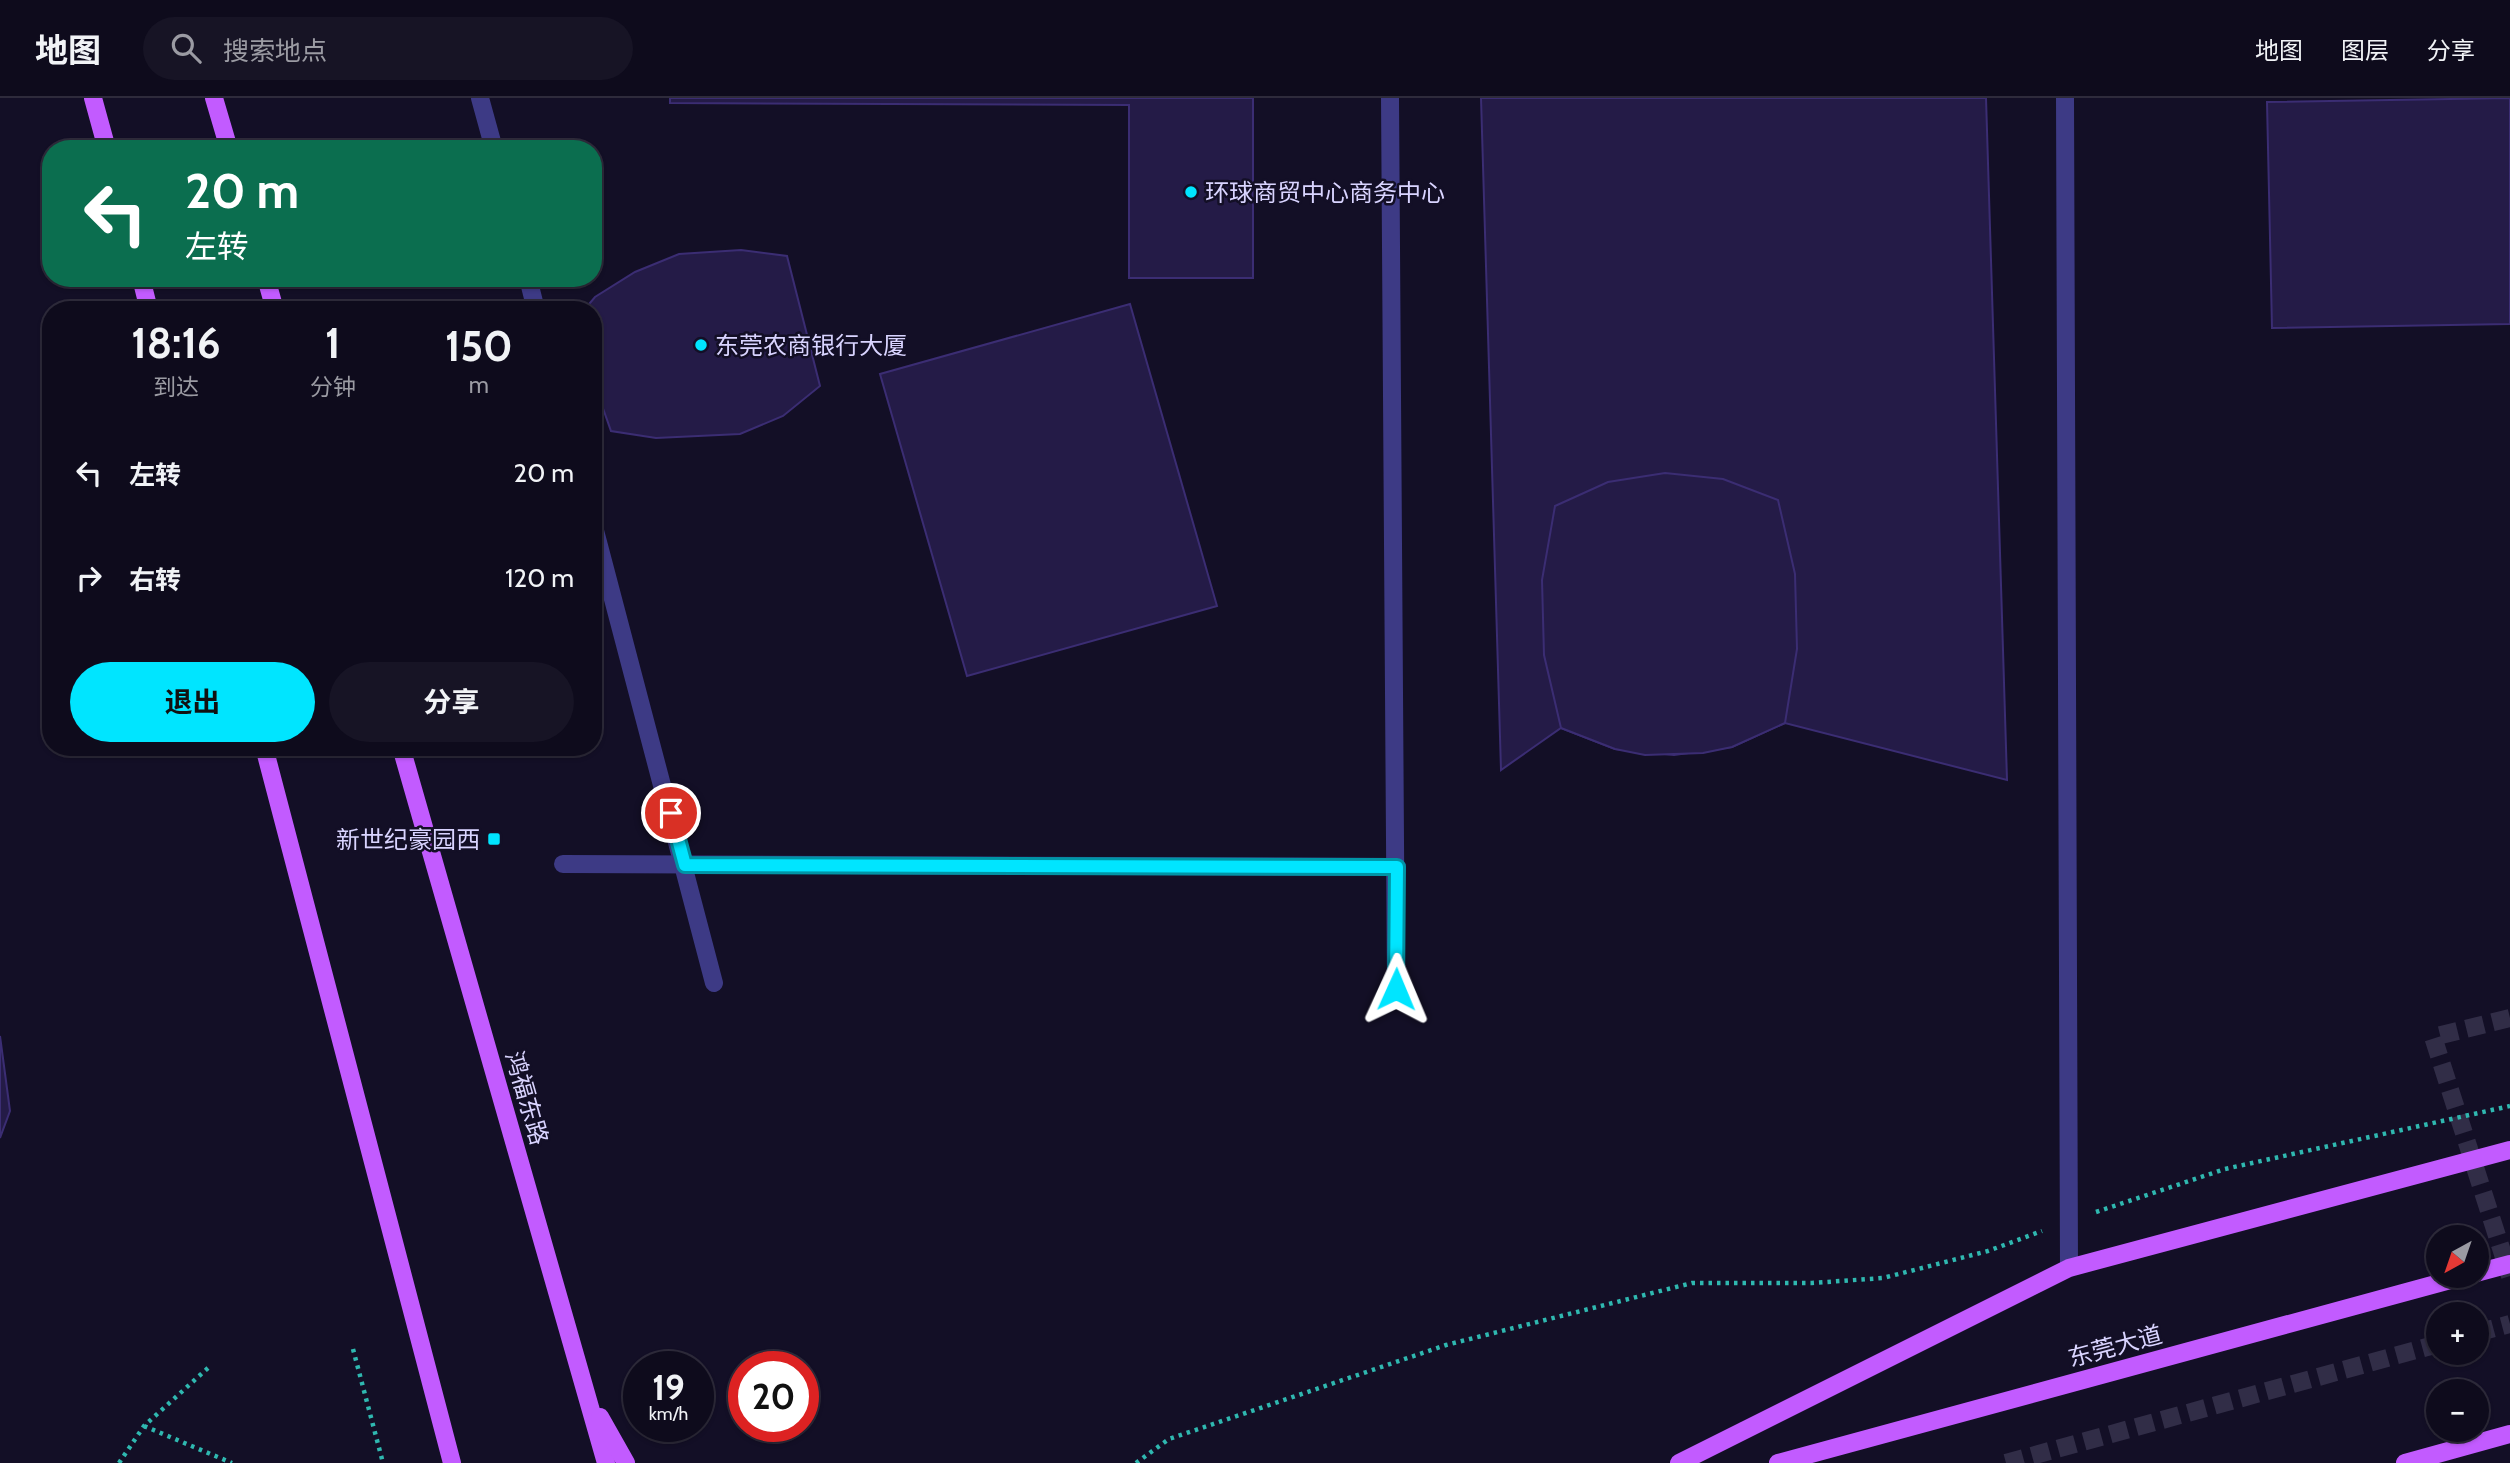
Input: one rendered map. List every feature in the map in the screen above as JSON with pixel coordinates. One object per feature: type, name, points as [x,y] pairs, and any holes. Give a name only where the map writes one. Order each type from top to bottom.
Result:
[{"type":"main road","points":[[93,98],[105,140]]},
{"type":"main road","points":[[214,98],[226,140]]},
{"type":"main road","points":[[266,756],[452,1463]]},
{"type":"main road","name":"鸿福东路","points":[[404,756],[606,1463]]},
{"type":"main road","points":[[1679,1463],[2069,1268],[2510,1150]]},
{"type":"main road","points":[[2489,1270],[2510,1264]]},
{"type":"main road","name":"东莞大道","points":[[1778,1463],[2426,1287]]},
{"type":"main road","points":[[587,1394],[626,1463]]},
{"type":"main road","points":[[436,1404],[441,1463]]},
{"type":"main road","points":[[2405,1463],[2510,1434]]},
{"type":"street","points":[[480,98],[492,140]]},
{"type":"street","points":[[1390,98],[1396,989]]},
{"type":"street","points":[[2066,98],[2069,1268]]},
{"type":"street","points":[[602,556],[714,983]]},
{"type":"street","points":[[563,864],[1397,867]]},
{"type":"path","points":[[1136,1463],[1169,1439],[1459,1342],[1692,1283],[1812,1283],[1883,1278],[1988,1251],[2225,1169],[2510,1106]]},
{"type":"path","points":[[353,1349],[383,1463]]},
{"type":"path","points":[[119,1463],[144,1426],[209,1367]]},
{"type":"path","points":[[144,1426],[232,1463]]},
{"type":"building","name":"环球商贸中心商务中心","points":[[670,98],[1253,98],[1253,278],[1129,278],[1129,105],[670,103]]},
{"type":"building","points":[[1481,98],[1986,98],[2007,780],[1785,723],[1732,747],[1674,755],[1615,749],[1561,728],[1501,770]]},
{"type":"building","points":[[2510,98],[2510,324],[2272,328],[2267,102]]},
{"type":"building","name":"东莞农商银行大厦","points":[[741,250],[787,256],[820,386],[783,416],[740,434],[656,438],[611,431],[602,406],[602,301],[592,301],[635,272],[679,254]]},
{"type":"building","points":[[1130,304],[1217,606],[967,676],[880,374]]},
{"type":"building","points":[[1665,473],[1723,479],[1778,500],[1795,574],[1797,649],[1785,723],[1732,747],[1703,753],[1645,755],[1615,749],[1561,728],[1544,655],[1542,580],[1555,506],[1608,482]]},
{"type":"building","points":[[0,1036],[10,1111],[0,1138]]},
{"type":"tunnel","points":[[2510,1018],[2433,1037],[2510,1276]]},
{"type":"tunnel","points":[[2489,1330],[2510,1324]]},
{"type":"tunnel","points":[[2006,1463],[2426,1347]]},
{"type":"place","name":"环球商贸中心商务中心","points":[[1191,192]]},
{"type":"place","name":"东莞农商银行大厦","points":[[701,345]]},
{"type":"place","name":"新世纪豪园西","points":[[494,839]]},
{"type":"route","points":[[671,813],[685,865],[1397,867],[1396,989]]}]
